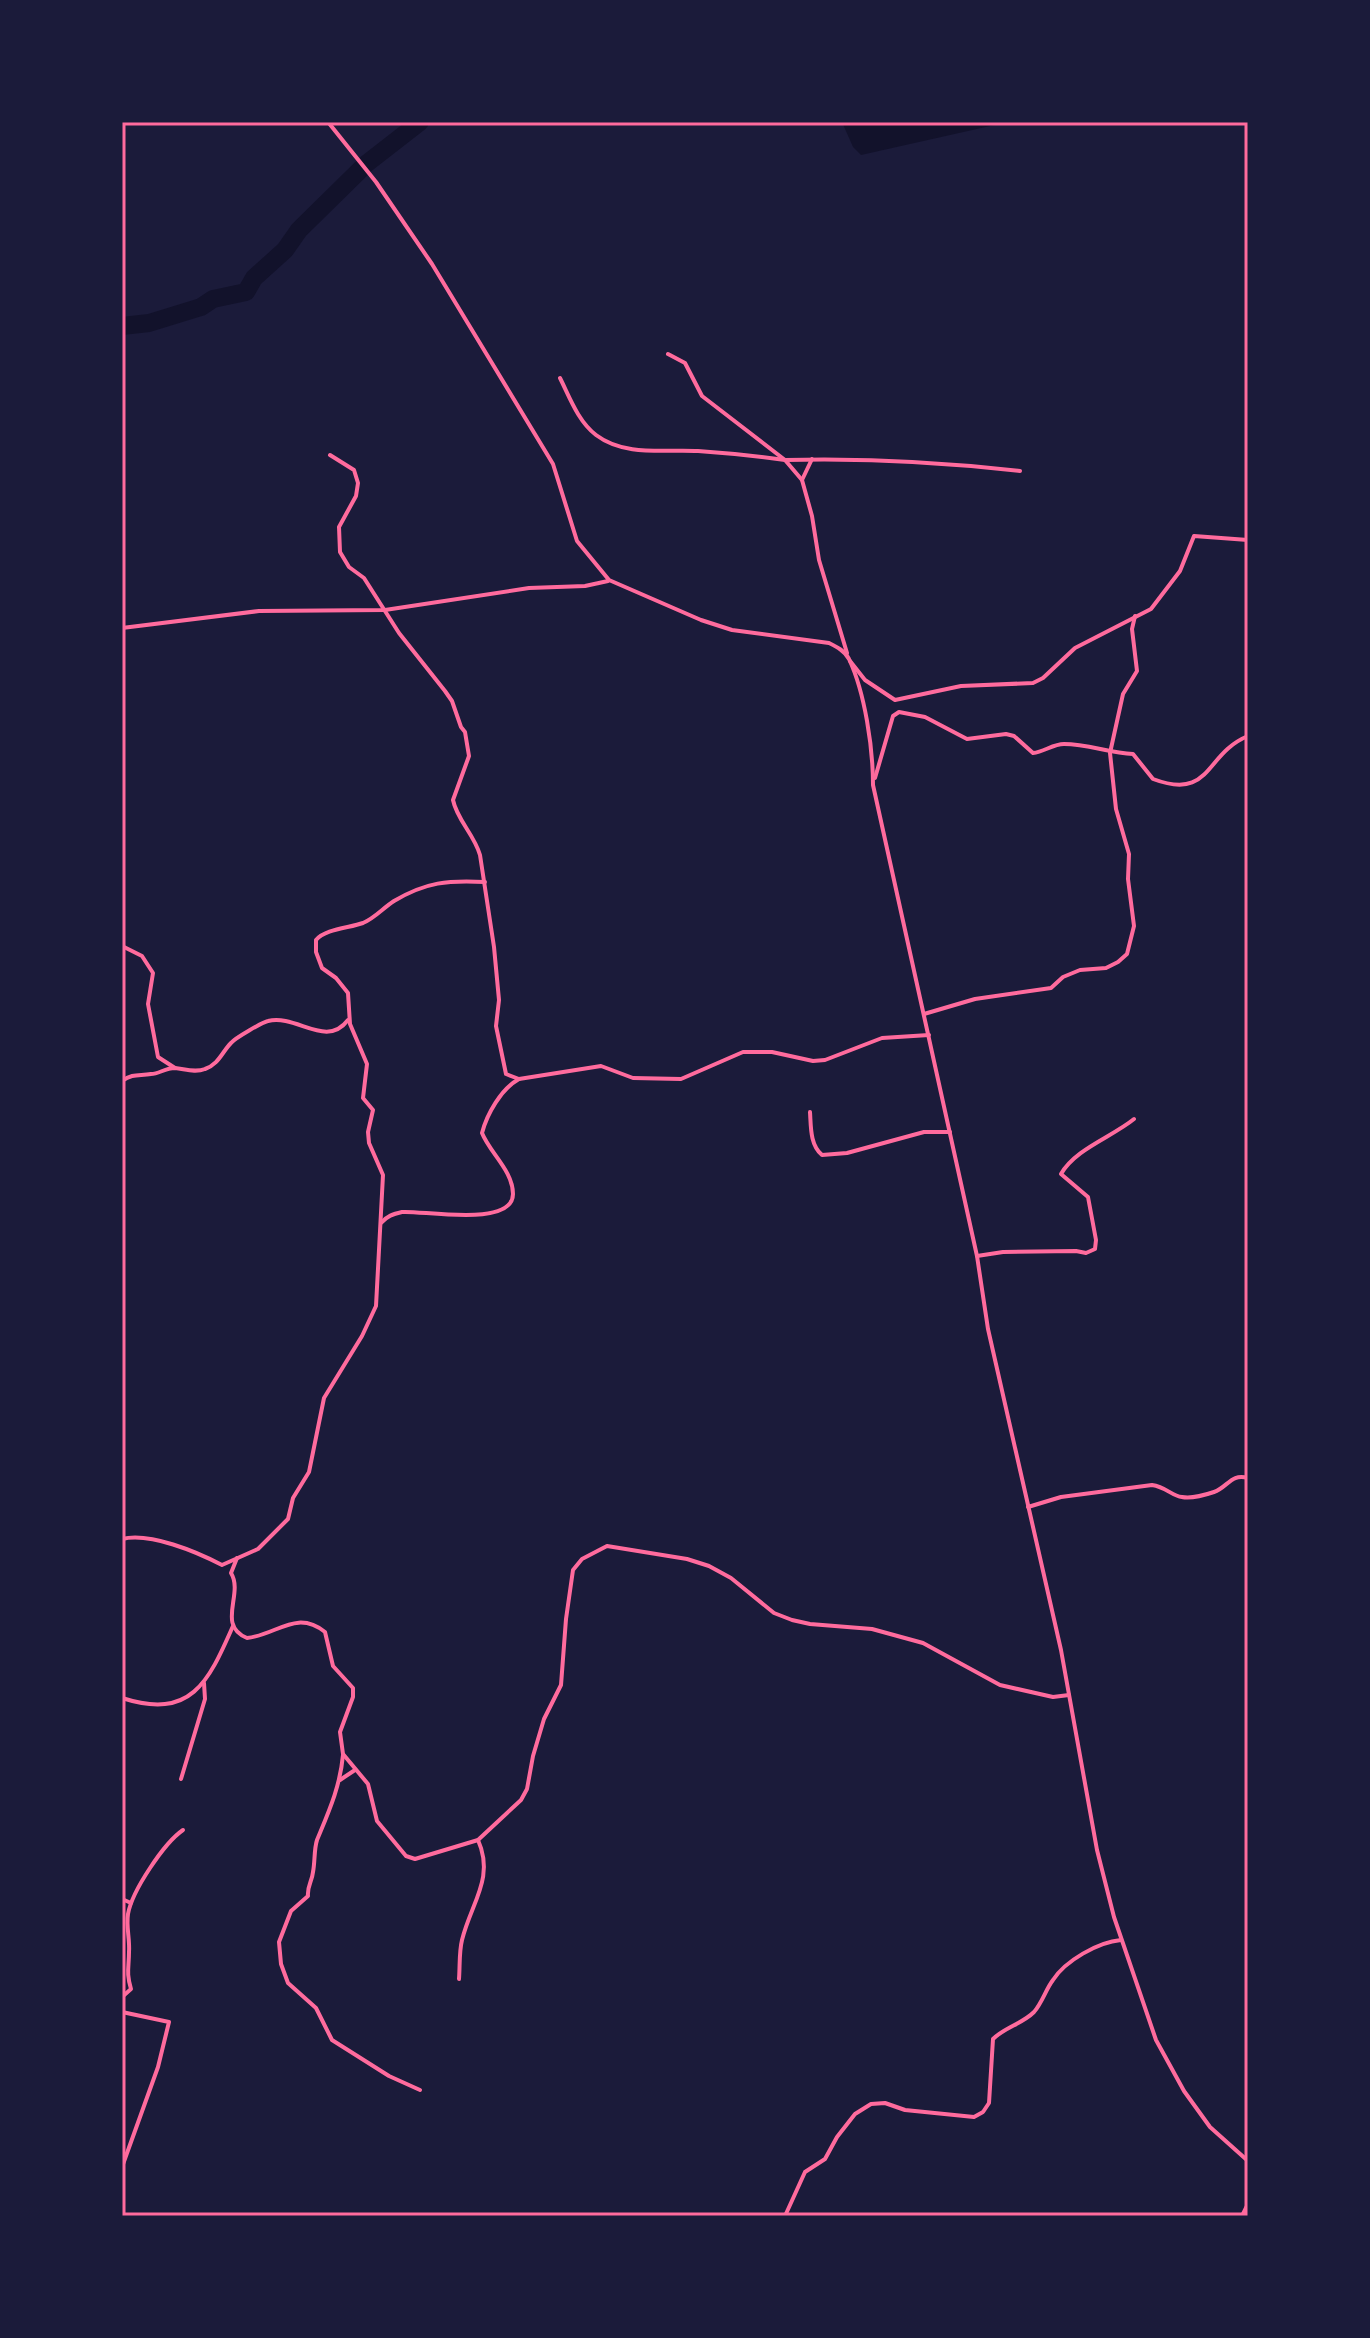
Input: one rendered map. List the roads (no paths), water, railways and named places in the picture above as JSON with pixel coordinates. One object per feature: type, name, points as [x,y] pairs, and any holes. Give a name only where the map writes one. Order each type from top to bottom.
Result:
[{"type":"street","points":[[328,122],[376,182],[432,264],[553,464],[577,541],[609,580],[701,620],[732,630],[829,643],[843,652],[865,680],[895,700],[961,686],[1033,683],[1043,678],[1075,648],[1151,609],[1180,571],[1194,536],[1248,540]]},
{"type":"street","points":[[668,354],[685,363],[702,396],[785,460],[802,480],[819,560],[861,699],[873,766],[873,785],[977,1256],[988,1329],[1069,1695],[1097,1850],[1121,1940],[1156,2040],[1184,2091],[1210,2127],[1248,2161]]},
{"type":"street","points":[[560,378],[576,412],[595,434],[611,444],[628,449],[697,451],[785,460],[949,463],[1020,471]]},
{"type":"street","points":[[330,455],[354,470],[358,483],[356,496],[339,527],[340,552],[349,567],[364,578],[403,639],[452,701],[465,732],[469,756],[453,800],[459,817],[476,840],[496,962],[499,1000],[496,1026],[500,1052],[506,1074],[519,1079]]},
{"type":"street","points":[[802,480],[812,459]]},
{"type":"street","points":[[122,628],[259,611],[385,610],[529,588],[585,586],[609,580]]},
{"type":"street","points":[[924,1014],[975,999],[1051,988],[1063,977],[1080,970],[1106,968],[1127,954],[1134,926],[1128,879],[1129,854],[1116,809],[1110,753],[1123,694],[1137,671],[1132,629],[1135,616]]},
{"type":"street","points":[[873,785],[893,716],[899,712],[925,717],[967,739],[1014,736],[1033,753],[1064,744],[1133,754],[1153,779],[1188,784],[1203,777],[1218,756],[1234,742],[1248,736]]},
{"type":"street","points":[[122,1539],[136,1536],[151,1539],[205,1556],[222,1565],[263,1545],[288,1519],[293,1498],[309,1472],[324,1398],[362,1336],[376,1306],[383,1175],[369,1143],[373,1110],[363,1098],[367,1064],[350,1018],[348,993],[336,978],[322,968],[316,952],[319,935],[364,922],[393,901],[430,884],[455,880],[485,882]]},
{"type":"street","points":[[122,946],[149,963],[153,973],[148,1004],[158,1057],[175,1068],[187,1071],[205,1069],[225,1054],[229,1044],[266,1022],[287,1022],[324,1033],[341,1028],[350,1018]]},
{"type":"street","points":[[380,1225],[389,1216],[401,1212],[455,1217],[505,1208],[513,1193],[510,1179],[482,1133],[495,1105],[509,1085],[519,1079],[601,1066],[633,1078],[681,1079],[743,1052],[772,1052],[813,1061],[825,1060],[882,1038],[929,1035]]},
{"type":"street","points":[[122,1081],[135,1073],[154,1075],[175,1068]]},
{"type":"street","points":[[810,1112],[813,1141],[822,1155],[847,1153],[924,1132],[950,1132]]},
{"type":"street","points":[[977,1256],[1003,1252],[1086,1253],[1095,1249],[1088,1197],[1061,1174],[1092,1147],[1134,1119]]},
{"type":"street","points":[[1028,1507],[1061,1497],[1152,1485],[1165,1487],[1179,1497],[1190,1497],[1220,1490],[1240,1476],[1248,1478]]},
{"type":"street","points":[[343,1754],[368,1784],[377,1821],[406,1856],[420,1858],[478,1840],[521,1800],[527,1789],[544,1719],[561,1685],[573,1570],[582,1559],[607,1546],[687,1559],[709,1566],[731,1578],[774,1613],[792,1620],[872,1629],[923,1643],[1000,1685],[1053,1697],[1069,1695]]},
{"type":"street","points":[[237,1558],[231,1573],[235,1579],[231,1612],[233,1626],[239,1634],[247,1638],[291,1623],[315,1624],[325,1632],[333,1666],[353,1688],[353,1697],[340,1732],[343,1754],[340,1780],[324,1829],[316,1842],[312,1877],[307,1886],[308,1896],[291,1911],[279,1942],[281,1964],[288,1983],[322,2017],[332,2040],[389,2076],[420,2090]]},
{"type":"street","points":[[122,1698],[136,1703],[180,1703],[198,1690],[233,1626]]},
{"type":"street","points":[[181,1779],[205,1699],[204,1680]]},
{"type":"street","points":[[340,1780],[355,1770]]},
{"type":"street","points":[[122,1997],[131,1989],[126,1968],[130,1950],[127,1924],[131,1903],[170,1839],[183,1830]]},
{"type":"street","points":[[459,1979],[463,1938],[486,1868],[485,1855],[478,1840]]},
{"type":"street","points":[[122,1899],[131,1903]]},
{"type":"street","points":[[785,2216],[805,2172],[825,2159],[855,2114],[871,2104],[885,2103],[905,2110],[974,2117],[983,2112],[989,2103],[993,2039],[1003,2029],[1024,2020],[1035,2010],[1063,1967],[1111,1941],[1121,1940]]},
{"type":"street","points":[[122,2012],[169,2022],[158,2067],[122,2167]]},
{"type":"street","points":[[1242,2216],[1248,2204]]},
{"type":"waterway","points":[[366,164],[420,122]]},
{"type":"waterway","points":[[122,326],[149,323],[201,307],[213,299],[246,292],[254,278],[285,250],[299,230],[361,169]]}]
